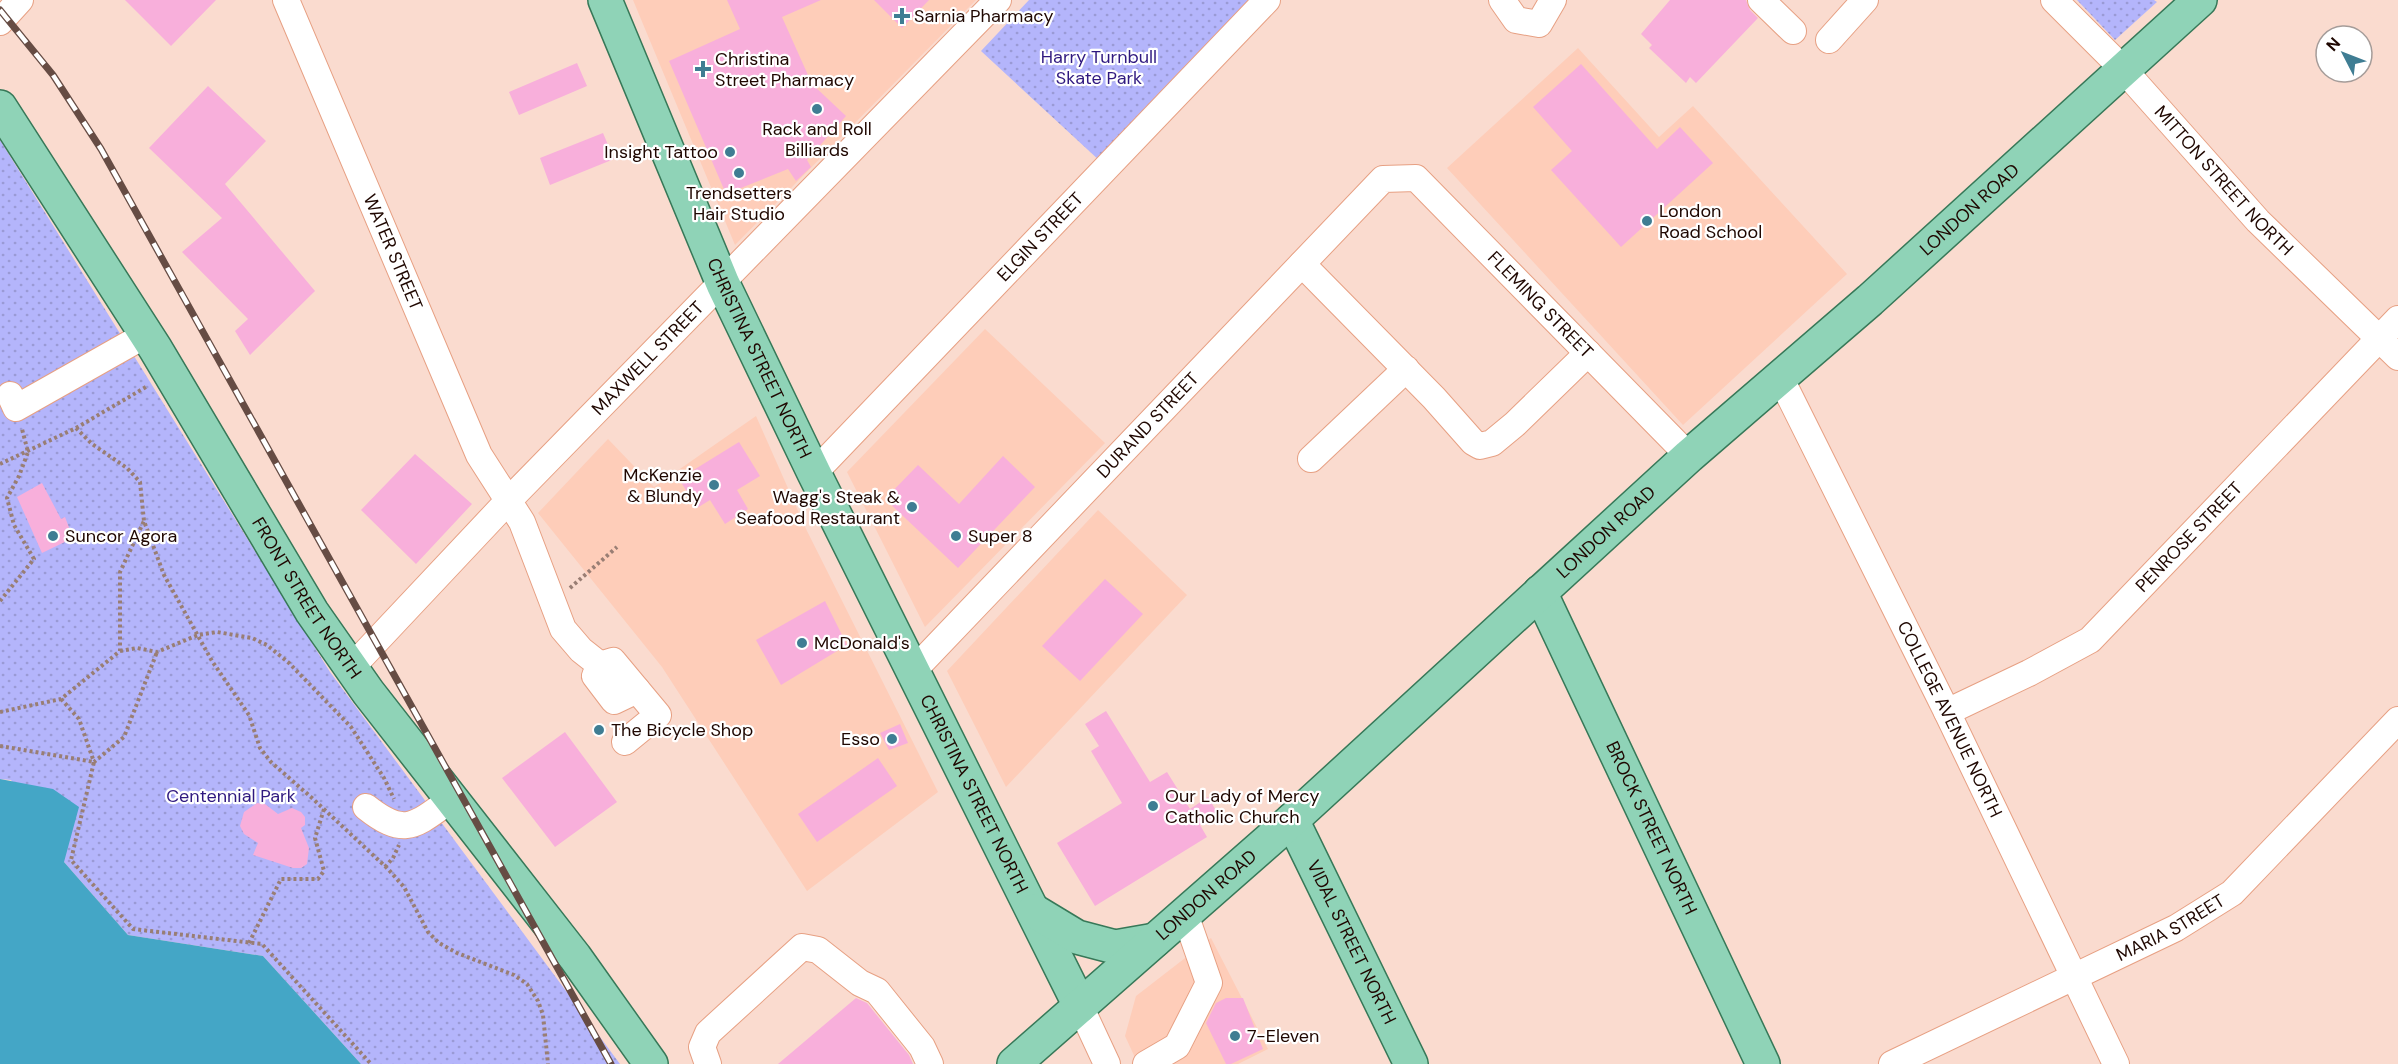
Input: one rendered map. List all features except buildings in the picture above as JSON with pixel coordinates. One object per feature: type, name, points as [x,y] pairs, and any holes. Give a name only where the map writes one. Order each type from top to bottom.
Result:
[{"type":"main road","name":"CHRISTINA STREET NORTH","points":[[604,0],[723,284],[814,473],[1080,1006]]},
{"type":"main road","name":"LONDON ROAD","points":[[1014,1064],[1292,820],[1689,456],[1870,300],[2200,0]]},
{"type":"main road","name":"FRONT STREET NORTH","points":[[0,107],[147,334],[312,612],[351,668],[575,957],[651,1064]]},
{"type":"main road","name":"BROCK STREET NORTH","points":[[1540,592],[1763,1064]]},
{"type":"main road","name":"VIDAL STREET NORTH","points":[[1292,820],[1411,1064]]},
{"type":"main road","points":[[1034,912],[1077,937],[1115,947],[1155,940]]},
{"type":"street","points":[[0,22],[20,0]]},
{"type":"street","name":"WATER STREET","points":[[286,0],[479,455],[522,522],[563,629],[581,650],[600,665],[613,661],[658,715],[625,742]]},
{"type":"street","name":"MAXWELL STREET","points":[[351,668],[509,500],[723,284],[998,0]]},
{"type":"street","name":"ELGIN STREET","points":[[814,473],[1267,0]]},
{"type":"street","points":[[1502,0],[1516,20],[1539,24],[1552,0]]},
{"type":"street","points":[[1761,0],[1793,31]]},
{"type":"street","points":[[1829,40],[1865,0]]},
{"type":"street","name":"MITTON STREET NORTH","points":[[2054,0],[2123,69],[2258,221],[2398,357]]},
{"type":"street","name":"FLEMING STREET","points":[[1383,179],[1416,178],[1689,456]]},
{"type":"street","name":"DURAND STREET","points":[[913,671],[1383,179]]},
{"type":"street","points":[[1302,264],[1406,369],[1473,442],[1480,446],[1492,443],[1515,424],[1588,353]]},
{"type":"street","name":"PENROSE STREET","points":[[1947,712],[2029,673],[2090,640],[2398,319]]},
{"type":"street","points":[[13,401],[64,373],[147,334]]},
{"type":"street","points":[[1311,459],[1406,369]]},
{"type":"street","name":"COLLEGE AVENUE NORTH","points":[[1780,377],[1947,712],[2116,1064]]},
{"type":"street","name":"MARIA STREET","points":[[1892,1064],[2176,928],[2232,893],[2398,720]]},
{"type":"street","points":[[366,807],[382,820],[398,826],[415,825],[452,799]]},
{"type":"street","points":[[1146,1064],[1177,1046],[1209,983],[1185,914]]},
{"type":"street","points":[[708,1064],[702,1047],[708,1033],[802,948],[818,950],[860,983],[877,991],[922,1047],[930,1064]]},
{"type":"street","name":"CHRISTINA STREET NORTH","points":[[1080,1006],[1107,1064]]},
{"type":"path","points":[[0,464],[76,428],[146,387]]},
{"type":"path","points":[[0,601],[34,559],[14,525],[7,498],[28,452],[13,401]]},
{"type":"path","points":[[76,428],[92,444],[127,468],[140,482],[144,521],[164,575],[225,681],[249,715],[260,748],[271,762],[386,867],[404,887],[428,932],[439,943],[457,953],[514,975],[527,984],[538,1000],[543,1015],[548,1064]]},
{"type":"path","points":[[120,651],[120,572],[144,521]]},
{"type":"path","points":[[578,581],[616,547]]},
{"type":"path","points":[[0,712],[61,699],[120,651],[137,648],[157,652],[198,635],[225,633],[252,638],[267,645],[289,663],[344,718],[364,745],[390,788],[397,811],[399,848],[386,867]]},
{"type":"path","points":[[0,746],[94,762],[124,737],[157,652]]},
{"type":"path","points":[[61,699],[79,719],[94,762],[71,860],[133,929],[262,944],[371,1064]]},
{"type":"path","points":[[249,943],[281,879],[318,879],[324,871],[315,838],[324,809]]},
{"type":"shaded area","points":[[633,0],[976,0],[735,245]]},
{"type":"shaded area","name":"London Road School","points":[[1578,48],[1659,137],[1693,106],[1847,274],[1683,425],[1447,168]]},
{"type":"shaded area","points":[[985,329],[1105,443],[925,627],[847,472]]},
{"type":"shaded area","points":[[756,416],[807,531],[938,792],[807,891],[662,667],[538,513],[608,439],[654,487]]},
{"type":"shaded area","points":[[1098,510],[1187,595],[1006,787],[947,671]]},
{"type":"shaded area","points":[[0,779],[53,789],[79,807],[64,862],[128,935],[263,956],[361,1064],[0,1064]]},
{"type":"shaded area","points":[[1211,938],[1268,1049],[1238,1064],[1138,1064],[1125,1036],[1136,996]]},
{"type":"green space","name":"Harry Turnbull Skate Park","points":[[1029,0],[1258,0],[1101,162],[981,51]]},
{"type":"green space","points":[[2077,0],[2154,0],[2157,2],[2115,40]]},
{"type":"green space","name":"Centennial Park","points":[[0,140],[330,672],[620,1064],[361,1064],[263,956],[128,935],[64,862],[11,780],[0,779]]},
{"type":"railway","points":[[0,10],[53,75],[101,149],[611,1064]]},
{"type":"place","name":"Sarnia Pharmacy","points":[[902,16]]},
{"type":"place","name":"Christina Street Pharmacy","points":[[703,69]]},
{"type":"place","name":"Rack and Roll Billiards","points":[[817,109]]},
{"type":"place","name":"Insight Tattoo","points":[[730,152]]},
{"type":"place","name":"Trendsetters Hair Studio","points":[[739,173]]},
{"type":"place","name":"London Road School","points":[[1647,221]]},
{"type":"place","name":"McKenzie & Blundy","points":[[714,485]]},
{"type":"place","name":"Wagg's Steak & Seafood Restaurant","points":[[912,507]]},
{"type":"place","name":"Suncor Agora","points":[[53,536]]},
{"type":"place","name":"Super 8","points":[[956,536]]},
{"type":"place","name":"McDonald's","points":[[802,643]]},
{"type":"place","name":"The Bicycle Shop","points":[[599,730]]},
{"type":"place","name":"Esso","points":[[892,739]]},
{"type":"place","name":"Our Lady of Mercy Catholic Church","points":[[1153,806]]},
{"type":"place","name":"7-Eleven","points":[[1235,1036]]}]
